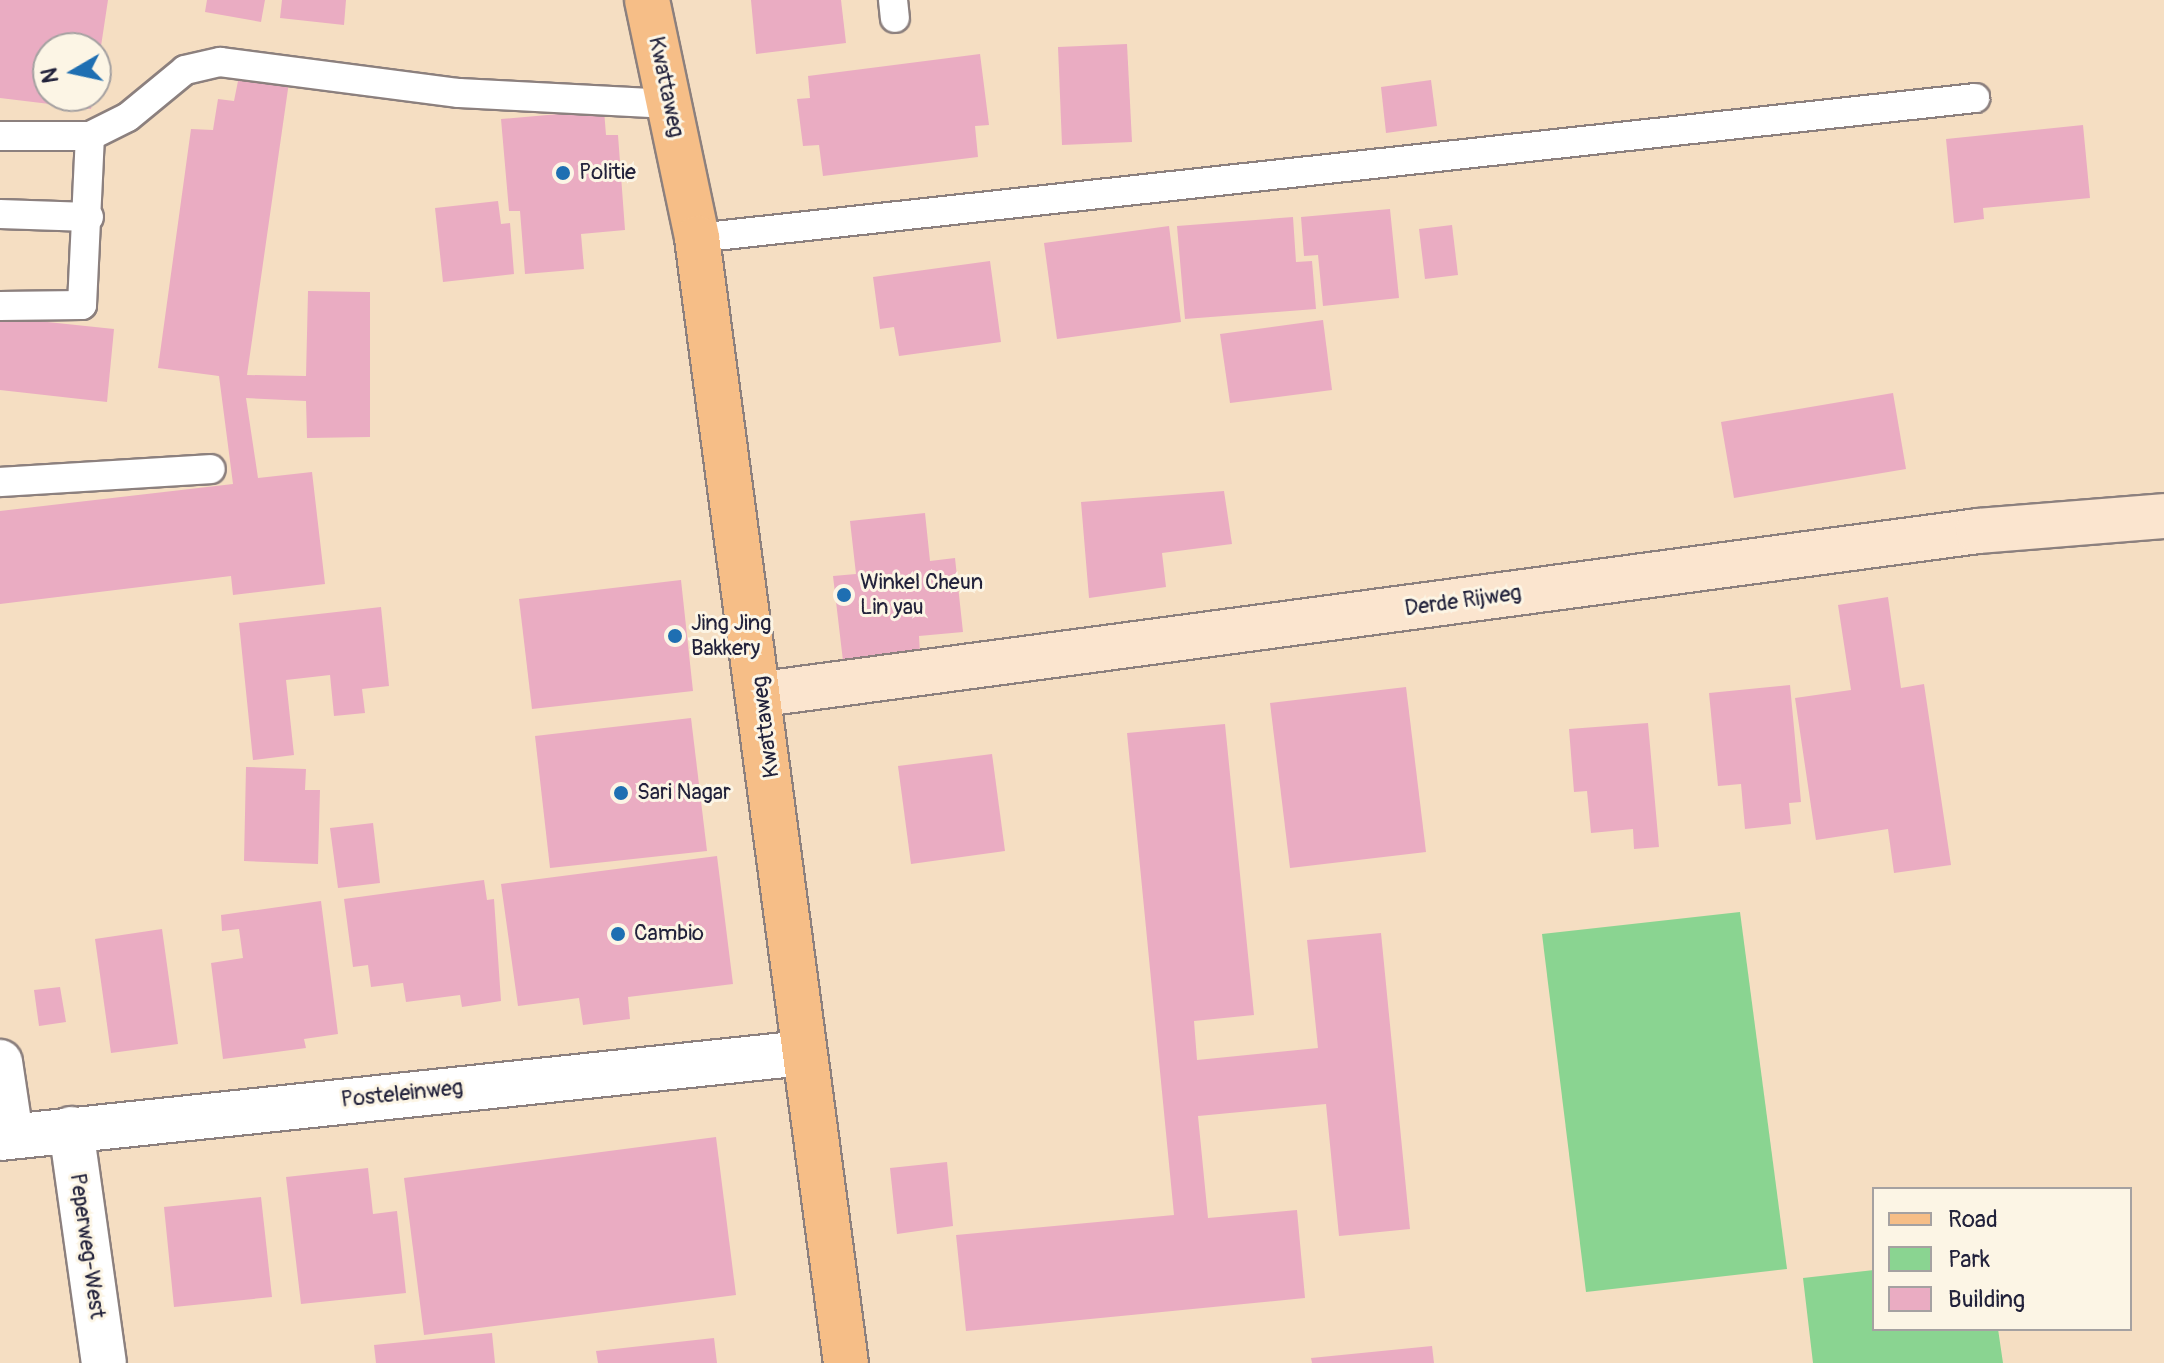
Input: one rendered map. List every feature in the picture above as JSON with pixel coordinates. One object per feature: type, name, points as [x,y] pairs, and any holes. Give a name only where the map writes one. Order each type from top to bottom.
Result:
[{"type":"main road","name":"Kwattaweg","points":[[647,0],[697,238],[763,694],[803,1053],[846,1363]]},
{"type":"street","name":"Derde Rijweg","points":[[763,694],[1978,531],[2164,516]]},
{"type":"street","name":"Posteleinweg","points":[[5,1137],[803,1053]]},
{"type":"street","points":[[0,1062],[5,1137]]},
{"type":"street","name":"Peperweg-West","points":[[71,1129],[104,1363]]},
{"type":"lane","points":[[0,136],[90,136],[128,117],[185,70],[220,62],[459,93],[670,104]]},
{"type":"lane","points":[[697,238],[1975,98]]},
{"type":"lane","points":[[0,306],[82,305],[89,217],[90,136]]},
{"type":"lane","points":[[0,214],[89,217]]},
{"type":"lane","points":[[0,482],[211,469]]},
{"type":"green space","points":[[1740,912],[1787,1269],[1586,1292],[1542,934]]},
{"type":"green space","points":[[1872,1270],[1872,1331],[1998,1331],[2003,1363],[1813,1363],[1803,1278]]},
{"type":"building","points":[[0,0],[108,0],[103,32],[32,32],[32,102],[0,98]]},
{"type":"building","points":[[207,0],[265,0],[261,22],[205,12]]},
{"type":"building","points":[[282,0],[346,0],[344,25],[280,18]]},
{"type":"building","points":[[751,0],[841,0],[846,43],[756,54]]},
{"type":"building","points":[[1127,44],[1132,142],[1062,145],[1058,47]]},
{"type":"building","points":[[980,54],[989,125],[975,126],[978,157],[823,176],[819,145],[803,146],[797,99],[810,98],[808,76]]},
{"type":"building","points":[[239,76],[289,82],[247,375],[306,376],[308,291],[370,292],[370,437],[307,438],[306,401],[246,398],[258,478],[312,472],[325,584],[233,595],[231,576],[0,604],[0,511],[233,484],[219,376],[158,368],[191,129],[213,130],[218,99],[234,101]]},
{"type":"building","points":[[1431,80],[1437,126],[1386,133],[1381,87]]},
{"type":"building","name":"Politie","points":[[604,110],[606,135],[618,135],[625,230],[581,234],[584,269],[525,274],[520,211],[509,211],[501,119]]},
{"type":"building","points":[[2083,125],[2090,198],[1983,208],[1984,219],[1954,223],[1946,139]]},
{"type":"building","points":[[498,201],[501,224],[510,223],[514,274],[443,282],[435,208]]},
{"type":"building","points":[[1390,209],[1399,298],[1323,306],[1318,255],[1304,256],[1301,217]]},
{"type":"building","points":[[1293,217],[1296,262],[1312,261],[1316,309],[1185,319],[1177,226]]},
{"type":"building","points":[[1452,225],[1458,275],[1425,279],[1419,229]]},
{"type":"building","points":[[1169,226],[1181,322],[1057,339],[1044,243]]},
{"type":"building","points":[[990,261],[1001,342],[899,356],[894,327],[880,329],[873,277]]},
{"type":"building","points":[[0,317],[114,329],[107,402],[0,390]]},
{"type":"building","points":[[1323,320],[1332,390],[1230,403],[1220,334]]},
{"type":"building","points":[[1893,393],[1906,469],[1734,498],[1721,422]]},
{"type":"building","points":[[1224,491],[1232,544],[1162,553],[1166,587],[1089,598],[1081,502]]},
{"type":"building","points":[[925,513],[930,561],[955,558],[963,632],[919,636],[920,654],[843,661],[833,576],[856,574],[850,521]]},
{"type":"building","points":[[681,580],[693,691],[532,709],[519,599]]},
{"type":"building","points":[[1888,597],[1901,688],[1924,684],[1951,865],[1894,873],[1888,829],[1816,840],[1795,698],[1851,690],[1838,605]]},
{"type":"building","points":[[381,607],[389,686],[362,689],[365,713],[334,716],[330,675],[286,680],[294,755],[253,760],[239,623]]},
{"type":"building","points":[[1790,685],[1801,802],[1789,803],[1791,824],[1745,829],[1741,784],[1718,786],[1709,693]]},
{"type":"building","points":[[1406,687],[1426,852],[1290,868],[1270,703]]},
{"type":"building","name":"Sari Nagar","points":[[691,718],[707,851],[550,868],[535,736]]},
{"type":"building","points":[[1648,723],[1659,847],[1634,849],[1633,829],[1591,833],[1587,791],[1574,792],[1569,729]]},
{"type":"building","points":[[1225,724],[1254,1015],[1194,1021],[1197,1060],[1318,1048],[1307,940],[1381,933],[1410,1229],[1339,1236],[1326,1104],[1198,1116],[1208,1218],[1297,1210],[1305,1298],[966,1331],[956,1235],[1174,1215],[1127,733]]},
{"type":"building","points":[[992,754],[1005,851],[911,864],[898,766]]},
{"type":"building","points":[[246,767],[306,769],[305,790],[320,790],[318,864],[244,861]]},
{"type":"building","points":[[373,823],[380,883],[338,888],[330,828]]},
{"type":"building","name":"Cambio","points":[[717,856],[733,984],[628,997],[630,1019],[583,1025],[579,998],[518,1006],[501,884]]},
{"type":"building","points":[[484,880],[487,900],[494,899],[501,1001],[462,1007],[460,995],[406,1002],[403,983],[371,987],[368,965],[353,967],[344,899]]},
{"type":"building","points":[[321,901],[338,1034],[304,1039],[306,1048],[223,1059],[211,963],[243,958],[239,929],[222,931],[221,915]]},
{"type":"building","points":[[162,929],[178,1044],[111,1053],[95,939]]},
{"type":"building","points":[[60,987],[66,1022],[39,1026],[34,990]]},
{"type":"building","points":[[716,1137],[736,1295],[424,1335],[404,1178]]},
{"type":"building","points":[[947,1162],[953,1226],[897,1234],[890,1168]]},
{"type":"building","points":[[368,1168],[373,1214],[397,1211],[406,1293],[301,1304],[286,1177]]},
{"type":"building","points":[[261,1197],[272,1297],[174,1307],[164,1207]]},
{"type":"building","points":[[492,1333],[495,1363],[376,1363],[374,1345]]},
{"type":"building","points":[[714,1338],[717,1363],[598,1363],[596,1351]]},
{"type":"building","points":[[1432,1346],[1434,1363],[1312,1363],[1311,1358]]},
{"type":"place","name":"Politie","points":[[563,173]]},
{"type":"place","name":"Winkel Cheun Lin yau","points":[[844,595]]},
{"type":"place","name":"Jing Jing Bakkery","points":[[675,636]]},
{"type":"place","name":"Sari Nagar","points":[[621,793]]},
{"type":"place","name":"Cambio","points":[[618,934]]}]
